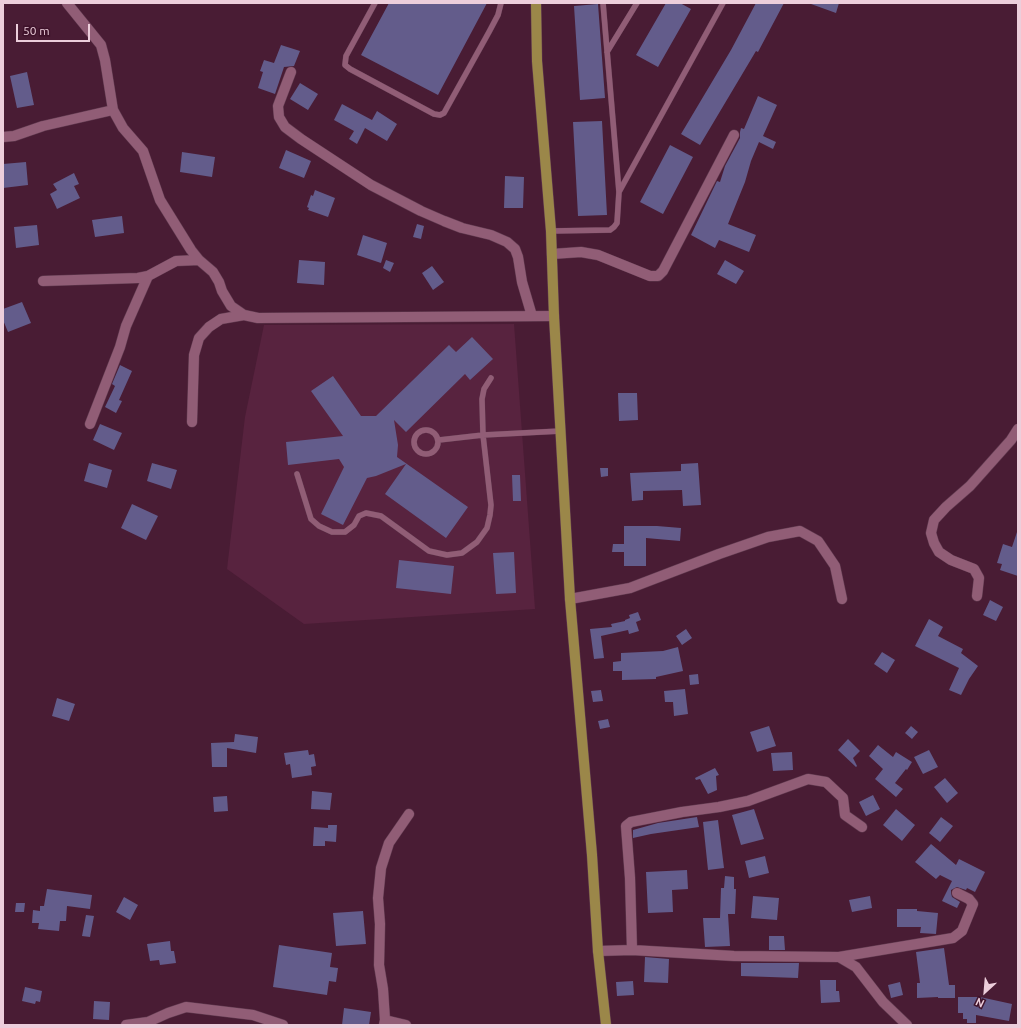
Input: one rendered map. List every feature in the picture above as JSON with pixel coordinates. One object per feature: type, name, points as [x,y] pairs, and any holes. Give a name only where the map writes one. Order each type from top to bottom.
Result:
[{"type":"main road","points":[[536,3],[537,61],[551,231],[554,316],[570,599],[592,855],[598,951],[606,1025]]},
{"type":"street","points":[[67,3],[101,45],[105,60],[113,110],[123,128],[143,151],[160,200],[191,250],[199,260],[213,272],[231,306],[244,315]]},
{"type":"street","points":[[291,72],[278,106],[279,117],[285,127],[371,185],[444,221],[462,228],[491,235],[507,242],[515,249],[518,257],[522,282],[532,316]]},
{"type":"street","points":[[3,137],[14,136],[43,126],[113,110]]},
{"type":"street","points":[[552,254],[581,252],[598,255],[650,276],[658,276],[663,271],[734,135]]},
{"type":"street","points":[[43,280],[138,278],[148,276],[176,261],[199,260]]},
{"type":"street","points":[[90,424],[120,347],[126,326],[148,276]]},
{"type":"street","points":[[192,422],[194,355],[199,338],[209,327],[221,319],[244,315],[258,318],[554,316]]},
{"type":"street","points":[[976,596],[979,578],[974,569],[951,560],[939,552],[931,533],[934,520],[975,481],[1011,440],[1018,429]]},
{"type":"street","points":[[570,599],[630,588],[768,537],[800,531],[818,541],[835,566],[842,599]]},
{"type":"street","points":[[632,950],[630,878],[626,826],[631,822],[748,801],[808,779],[826,782],[843,798],[845,815],[862,827]]},
{"type":"street","points":[[406,1025],[385,1022],[380,966],[380,924],[378,898],[381,868],[390,843],[409,814]]},
{"type":"street","points":[[598,951],[632,950],[734,956],[839,957],[953,938],[962,931],[973,904],[969,899],[957,893]]},
{"type":"street","points":[[839,957],[856,967],[883,1002],[907,1025]]},
{"type":"street","points":[[126,1025],[148,1022],[186,1007],[253,1015],[283,1025]]},
{"type":"lane","points":[[375,3],[346,56],[345,65],[434,114],[440,115],[444,113],[489,32],[498,15],[501,3]]},
{"type":"lane","points":[[551,231],[610,230],[617,223],[619,192],[603,3]]},
{"type":"lane","points":[[607,52],[636,3]]},
{"type":"lane","points":[[619,192],[723,3]]},
{"type":"lane","points":[[297,474],[311,518],[319,526],[332,532],[345,532],[354,525],[359,516],[366,513],[381,516],[430,551],[447,555],[462,553],[477,542],[487,528],[490,515],[491,505],[483,436],[482,400],[484,389],[491,378]]},
{"type":"lane","points":[[423,430],[430,430],[436,434],[439,440],[438,447],[433,453],[426,455],[420,453],[415,447],[414,440],[417,433],[423,430]]},
{"type":"lane","points":[[439,440],[560,431]]},
{"type":"shaded area","points":[[514,324],[535,609],[304,624],[227,569],[245,417],[264,325]]},
{"type":"building","points":[[389,3],[487,3],[438,95],[361,55]]},
{"type":"building","points":[[666,3],[680,3],[691,9],[658,67],[636,55]]},
{"type":"building","points":[[756,3],[784,3],[758,52],[756,51],[700,145],[681,134],[731,50]]},
{"type":"building","points":[[811,3],[839,3],[836,13]]},
{"type":"building","points":[[598,4],[605,98],[580,100],[574,6]]},
{"type":"building","points":[[281,45],[300,51],[294,66],[284,67],[275,94],[258,88],[263,72],[260,71],[264,60],[274,63]]},
{"type":"building","points":[[27,72],[34,105],[17,108],[10,76]]},
{"type":"building","points":[[300,83],[318,94],[308,110],[290,99]]},
{"type":"building","points":[[758,96],[777,105],[763,136],[776,142],[773,149],[759,142],[728,224],[756,235],[749,252],[719,240],[715,248],[691,235],[717,181],[720,182],[725,166],[740,138],[741,128],[744,129]]},
{"type":"building","points":[[342,104],[372,120],[377,111],[397,124],[387,141],[365,128],[357,144],[349,139],[354,131],[334,120]]},
{"type":"building","points":[[602,121],[607,215],[578,216],[573,122]]},
{"type":"building","points":[[670,145],[693,157],[663,214],[640,202]]},
{"type":"building","points":[[286,150],[311,161],[304,178],[279,168]]},
{"type":"building","points":[[182,152],[215,157],[212,177],[180,172]]},
{"type":"building","points":[[26,162],[28,185],[3,188],[3,164]]},
{"type":"building","points":[[74,173],[79,184],[74,186],[80,198],[57,209],[50,194],[57,190],[53,184]]},
{"type":"building","points":[[505,176],[524,177],[523,208],[504,208]]},
{"type":"building","points":[[315,190],[335,198],[328,217],[308,210],[309,208],[307,207],[311,195],[313,196]]},
{"type":"building","points":[[122,216],[124,233],[95,237],[92,220]]},
{"type":"building","points":[[417,224],[424,226],[421,239],[413,237]]},
{"type":"building","points":[[37,225],[39,245],[16,248],[14,227]]},
{"type":"building","points":[[363,235],[387,243],[381,263],[357,255]]},
{"type":"building","points":[[299,260],[325,262],[324,285],[297,283]]},
{"type":"building","points":[[386,260],[394,263],[390,272],[383,268]]},
{"type":"building","points":[[725,260],[744,271],[736,284],[717,274]]},
{"type":"building","points":[[432,266],[444,282],[433,290],[422,273]]},
{"type":"building","points":[[22,302],[31,323],[8,332],[3,320],[3,309]]},
{"type":"building","points":[[472,337],[493,359],[470,380],[465,374],[406,432],[394,420],[398,445],[397,457],[468,507],[446,538],[385,494],[406,464],[367,478],[343,525],[321,514],[344,467],[339,459],[288,465],[286,442],[343,436],[311,391],[333,376],[361,416],[376,416],[449,345],[456,352]]},
{"type":"building","points":[[120,365],[132,371],[119,400],[122,401],[116,413],[105,407],[115,386],[112,384]]},
{"type":"building","points":[[618,393],[637,393],[638,420],[619,421]]},
{"type":"building","points":[[100,424],[122,433],[114,450],[93,440]]},
{"type":"building","points":[[89,463],[112,470],[107,488],[84,481]]},
{"type":"building","points":[[152,463],[177,470],[171,489],[147,481]]},
{"type":"building","points":[[698,463],[701,505],[683,506],[682,490],[643,491],[643,500],[632,501],[630,473],[681,471],[681,464]]},
{"type":"building","points":[[600,468],[608,468],[608,476],[601,477]]},
{"type":"building","points":[[512,475],[520,475],[521,501],[513,501]]},
{"type":"building","points":[[132,504],[158,516],[146,540],[121,528]]},
{"type":"building","points":[[624,526],[681,528],[680,541],[646,538],[646,566],[624,566],[624,552],[612,552],[613,544],[624,544]]},
{"type":"building","points":[[1017,532],[1018,576],[1000,570],[1002,564],[997,563],[1003,544],[1012,547]]},
{"type":"building","points":[[514,552],[516,593],[496,594],[493,553]]},
{"type":"building","points":[[399,560],[454,566],[451,594],[396,588]]},
{"type":"building","points":[[990,600],[1003,607],[996,621],[983,615]]},
{"type":"building","points":[[638,612],[641,620],[636,622],[639,631],[629,634],[628,630],[601,636],[604,658],[594,659],[590,629],[612,627],[611,624],[625,621],[630,618],[629,615]]},
{"type":"building","points":[[929,619],[943,627],[938,636],[963,649],[961,653],[978,666],[961,695],[949,690],[959,668],[915,646]]},
{"type":"building","points":[[686,629],[692,638],[682,645],[676,636]]},
{"type":"building","points":[[678,647],[683,671],[656,677],[656,679],[622,680],[622,671],[613,671],[613,662],[621,661],[621,653],[663,651]]},
{"type":"building","points":[[882,652],[895,660],[887,673],[874,664]]},
{"type":"building","points":[[698,674],[699,684],[690,685],[689,675]]},
{"type":"building","points":[[685,689],[688,714],[674,716],[673,702],[665,702],[664,691]]},
{"type":"building","points":[[601,690],[603,701],[593,702],[591,691]]},
{"type":"building","points":[[57,698],[75,704],[69,721],[52,716]]},
{"type":"building","points":[[608,719],[610,727],[600,729],[598,721]]},
{"type":"building","points":[[769,726],[776,746],[757,752],[750,732]]},
{"type":"building","points":[[911,726],[918,732],[912,739],[905,733]]},
{"type":"building","points":[[235,734],[258,737],[256,753],[227,748],[227,767],[212,767],[211,743],[234,742]]},
{"type":"building","points":[[848,739],[860,751],[853,758],[857,766],[856,767],[838,750]]},
{"type":"building","points":[[878,745],[893,757],[896,752],[912,762],[895,783],[903,789],[896,797],[875,779],[883,769],[869,756]]},
{"type":"building","points":[[308,750],[309,755],[314,754],[316,766],[311,767],[312,775],[292,778],[290,764],[286,765],[284,753]]},
{"type":"building","points":[[929,750],[938,767],[923,774],[914,757]]},
{"type":"building","points":[[792,752],[793,770],[773,771],[771,753]]},
{"type":"building","points":[[715,768],[719,775],[716,776],[717,790],[708,794],[700,779],[696,780],[695,778]]},
{"type":"building","points":[[945,778],[958,793],[947,803],[934,787]]},
{"type":"building","points":[[312,791],[332,793],[330,810],[311,809]]},
{"type":"building","points":[[873,795],[880,809],[866,816],[859,802]]},
{"type":"building","points":[[227,796],[228,811],[214,812],[213,797]]},
{"type":"building","points":[[754,809],[764,839],[741,845],[732,815]]},
{"type":"building","points":[[896,809],[915,825],[902,841],[883,825]]},
{"type":"building","points":[[697,817],[699,827],[633,838],[633,830],[658,823]]},
{"type":"building","points":[[941,817],[953,826],[940,842],[929,833]]},
{"type":"building","points":[[718,820],[724,868],[708,870],[703,822]]},
{"type":"building","points":[[328,825],[337,825],[336,842],[325,841],[325,846],[313,846],[314,827],[328,828]]},
{"type":"building","points":[[931,844],[956,865],[959,859],[985,872],[975,892],[967,888],[966,890],[957,887],[951,890],[952,897],[960,902],[957,908],[942,901],[952,881],[940,875],[936,879],[915,862]]},
{"type":"building","points":[[765,856],[769,873],[749,878],[745,861]]},
{"type":"building","points":[[687,870],[688,889],[672,890],[673,912],[648,913],[646,872]]},
{"type":"building","points":[[725,876],[734,877],[734,889],[736,889],[735,914],[728,914],[730,946],[705,947],[703,918],[720,918],[721,888],[724,888]]},
{"type":"building","points":[[47,889],[92,895],[90,909],[67,906],[66,921],[60,921],[59,931],[38,929],[39,923],[32,923],[33,910],[40,911],[40,906],[44,906]]},
{"type":"building","points":[[753,896],[779,898],[777,920],[751,918]]},
{"type":"building","points":[[870,896],[872,908],[852,912],[849,900]]},
{"type":"building","points":[[124,897],[138,905],[130,920],[116,912]]},
{"type":"building","points":[[16,903],[25,903],[24,912],[15,912]]},
{"type":"building","points":[[897,909],[917,909],[917,911],[938,913],[936,934],[920,933],[921,927],[897,927]]},
{"type":"building","points":[[363,911],[366,944],[336,946],[333,913]]},
{"type":"building","points":[[86,915],[94,916],[90,937],[82,936]]},
{"type":"building","points":[[769,936],[784,936],[785,950],[769,950]]},
{"type":"building","points":[[170,941],[171,951],[174,951],[176,963],[160,965],[159,960],[150,961],[147,944]]},
{"type":"building","points":[[279,945],[332,953],[330,967],[338,968],[336,982],[329,981],[327,995],[273,987]]},
{"type":"building","points":[[944,948],[949,985],[955,985],[955,998],[917,998],[917,983],[920,983],[916,952]]},
{"type":"building","points":[[645,957],[669,959],[668,983],[644,982]]},
{"type":"building","points":[[741,963],[799,963],[798,978],[741,976]]},
{"type":"building","points":[[820,980],[836,980],[836,991],[839,991],[840,1002],[821,1003]]},
{"type":"building","points":[[633,981],[634,995],[617,996],[616,982]]},
{"type":"building","points":[[900,982],[903,995],[891,998],[888,985]]},
{"type":"building","points":[[25,987],[42,991],[40,1002],[36,1001],[35,1004],[22,1001]]},
{"type":"building","points":[[958,997],[980,997],[1012,1004],[1009,1021],[976,1015],[976,1023],[967,1023],[967,1019],[963,1019],[963,1013],[958,1013]]},
{"type":"building","points":[[94,1001],[110,1002],[109,1020],[93,1019]]},
{"type":"building","points":[[344,1008],[371,1012],[369,1025],[342,1025]]}]
